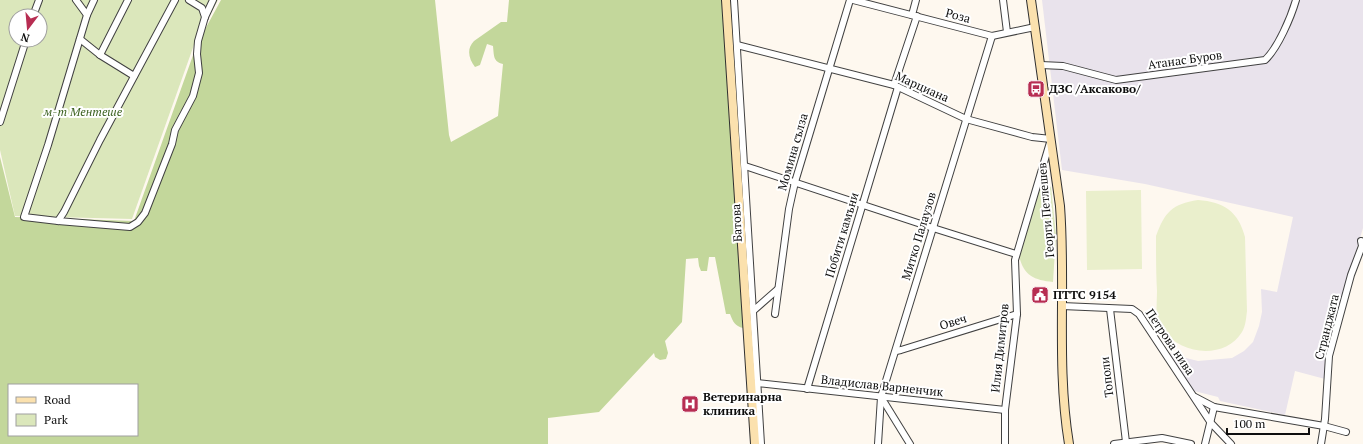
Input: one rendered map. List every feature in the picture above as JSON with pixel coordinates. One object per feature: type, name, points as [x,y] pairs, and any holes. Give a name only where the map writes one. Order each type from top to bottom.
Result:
[{"type":"main road","points":[[726,0],[755,444]]},
{"type":"main road","name":"Георги Петлешев","points":[[1032,0],[1060,206],[1062,236],[1063,390],[1065,422],[1069,444]]},
{"type":"street","points":[[76,0],[87,15]]},
{"type":"street","points":[[94,0],[87,15],[48,146],[24,217],[58,222],[130,227],[138,222],[145,213],[172,144],[174,130],[193,96],[199,73],[197,54],[198,40],[205,16],[213,0]]},
{"type":"street","points":[[100,55],[128,0]]},
{"type":"street","points":[[58,222],[175,0]]},
{"type":"street","points":[[189,0],[202,8],[205,16]]},
{"type":"street","name":"Батова","points":[[734,0],[761,444]]},
{"type":"street","name":"Роза","points":[[851,0],[992,36],[1035,27]]},
{"type":"street","name":"Момина сълза","points":[[775,314],[789,209],[795,182],[851,0]]},
{"type":"street","name":"Побити камъни","points":[[808,389],[896,86],[914,15],[916,0]]},
{"type":"street","points":[[1003,0],[1007,32]]},
{"type":"street","name":"Атанас Буров","points":[[1040,65],[1063,66],[1116,80],[1265,60],[1271,54],[1291,16],[1296,0]]},
{"type":"street","name":"Митко Палаузов","points":[[878,444],[882,398],[992,36]]},
{"type":"street","points":[[80,39],[100,55],[134,76]]},
{"type":"street","name":"Марциана","points":[[737,45],[896,86],[966,119],[1040,139],[1051,139]]},
{"type":"street","points":[[0,122],[2,107],[23,48]]},
{"type":"street","name":"Илия Димитров","points":[[1005,444],[1004,410],[1017,314],[1016,254],[1051,139]]},
{"type":"street","points":[[745,166],[1016,254]]},
{"type":"street","name":"Странджата","points":[[1322,444],[1329,356],[1351,275],[1362,246],[1361,241]]},
{"type":"street","points":[[753,311],[778,289]]},
{"type":"street","name":"Петрова нива","points":[[1062,306],[1132,310],[1139,314],[1211,423],[1232,444]]},
{"type":"street","name":"Тополи","points":[[1110,309],[1126,442]]},
{"type":"street","name":"Овеч","points":[[896,351],[1017,314]]},
{"type":"street","name":"Владислав Варненчик","points":[[757,384],[1004,410]]},
{"type":"street","points":[[1194,396],[1214,407],[1324,426],[1346,432]]},
{"type":"street","points":[[882,398],[910,444]]},
{"type":"street","points":[[1205,444],[1214,407]]},
{"type":"street","points":[[1114,444],[1162,438],[1191,444]]},
{"type":"shaded area","points":[[1042,0],[1363,0],[1363,228],[1326,353],[1325,379],[1295,371],[1285,415],[1220,401],[1218,397],[1194,391],[1169,354],[1171,353],[1198,361],[1232,358],[1244,351],[1253,342],[1262,312],[1261,289],[1277,292],[1293,217],[1145,184],[1062,170]]},
{"type":"green space","name":"м-т Ментeше","points":[[0,0],[218,0],[195,42],[132,219],[15,216],[0,150]]},
{"type":"green space","points":[[221,0],[435,0],[449,135],[451,142],[498,116],[503,64],[497,62],[494,55],[493,46],[487,44],[480,65],[475,67],[471,61],[469,51],[474,41],[501,22],[507,22],[509,0],[722,0],[744,317],[742,317],[743,328],[735,323],[730,314],[726,314],[715,257],[709,257],[707,271],[701,271],[698,258],[686,259],[682,322],[665,341],[668,353],[666,359],[660,360],[655,357],[654,353],[599,412],[548,418],[548,444],[0,444],[0,157],[15,217],[134,221],[197,44]]},
{"type":"green space","points":[[1042,182],[1051,187],[1056,235],[1053,282],[1040,280],[1031,276],[1021,263],[1019,256]]},
{"type":"green space","points":[[1141,190],[1142,269],[1087,270],[1086,191]]},
{"type":"green space","points":[[1198,200],[1215,203],[1229,210],[1234,214],[1245,237],[1247,311],[1245,324],[1242,332],[1234,341],[1225,347],[1203,351],[1191,349],[1181,345],[1171,338],[1164,330],[1157,316],[1156,236],[1166,215],[1171,210],[1182,204]]},
{"type":"place","name":"ДЗС /Аксаково/","points":[[1036,89]]},
{"type":"place","name":"ПТТС 9154","points":[[1040,295]]},
{"type":"place","name":"Ветеринарна клиника","points":[[690,404]]}]
